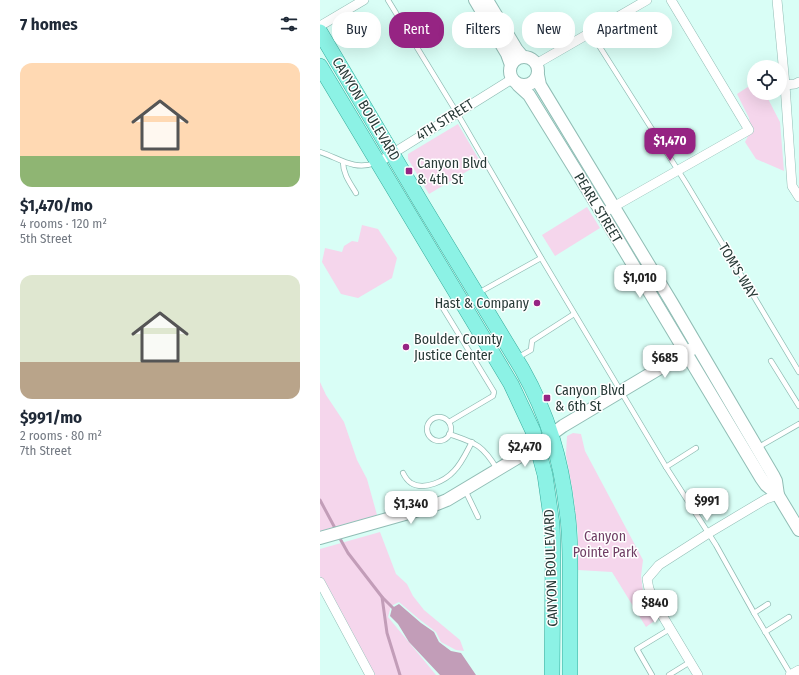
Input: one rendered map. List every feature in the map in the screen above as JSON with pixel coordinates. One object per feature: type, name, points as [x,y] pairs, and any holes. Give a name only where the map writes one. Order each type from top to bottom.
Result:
[{"type":"main road","name":"CANYON BOULEVARD","points":[[320,32],[516,359],[534,392],[547,421],[556,450],[562,478],[569,533],[570,675]]},
{"type":"main road","name":"CANYON BOULEVARD","points":[[320,66],[512,384],[534,431],[545,475],[552,524],[552,675]]},
{"type":"street","points":[[475,0],[507,54],[511,65],[510,75],[515,82],[526,86],[534,82],[537,70],[533,60],[523,57],[518,58],[511,65]]},
{"type":"street","points":[[487,0],[517,50],[523,57]]},
{"type":"street","points":[[627,12],[647,0]]},
{"type":"street","points":[[602,213],[749,130],[671,0]]},
{"type":"street","points":[[777,0],[783,60]]},
{"type":"street","points":[[320,26],[358,2]]},
{"type":"street","points":[[537,70],[583,38]]},
{"type":"street","name":"PEARL STREET","points":[[537,70],[540,85],[773,475],[776,481],[778,495]]},
{"type":"street","name":"4TH STREET","points":[[378,162],[457,113],[515,82]]},
{"type":"street","name":"PEARL STREET","points":[[515,82],[529,95],[602,213],[761,478],[766,485],[778,495],[799,530]]},
{"type":"street","points":[[787,85],[799,82]]},
{"type":"street","points":[[786,100],[792,186],[799,197]]},
{"type":"street","points":[[320,538],[432,506],[447,500],[527,452],[551,434],[697,346]]},
{"type":"street","points":[[698,675],[659,610],[649,589],[647,579],[659,565],[709,533],[766,500],[778,495]]},
{"type":"street","points":[[320,582],[370,675]]},
{"type":"street","points":[[791,675],[799,670]]},
{"type":"lane","points":[[388,0],[457,113],[540,258],[666,467],[709,533],[791,675]]},
{"type":"lane","name":"TOM'S WAY","points":[[600,48],[677,170],[799,372]]},
{"type":"lane","points":[[320,152],[343,162],[361,166],[378,162]]},
{"type":"lane","points":[[343,162],[345,173],[356,193]]},
{"type":"lane","points":[[462,302],[540,258]]},
{"type":"lane","points":[[438,300],[494,392],[494,396],[449,422]]},
{"type":"lane","points":[[516,359],[531,350],[532,341],[574,314]]},
{"type":"lane","points":[[771,361],[799,406]]},
{"type":"lane","points":[[435,418],[445,419],[449,422],[450,434],[444,440],[434,440],[429,436],[426,429],[428,423],[435,418]]},
{"type":"lane","points":[[757,448],[799,424]]},
{"type":"lane","points":[[450,434],[472,442],[480,447],[486,452],[498,470]]},
{"type":"lane","points":[[403,473],[411,482],[418,485],[428,485],[443,479],[456,470],[472,442]]},
{"type":"lane","points":[[666,467],[696,448]]},
{"type":"lane","points":[[465,490],[478,517]]},
{"type":"lane","points":[[754,613],[768,604]]},
{"type":"lane","points":[[765,632],[789,617]]},
{"type":"lane","points":[[652,675],[636,649],[670,629]]},
{"type":"lane","points":[[669,675],[690,662]]},
{"type":"green space","points":[[747,88],[747,100],[769,100],[780,122],[784,171],[756,159],[745,142],[751,130],[749,118],[737,94]]},
{"type":"green space","points":[[458,124],[481,163],[429,194],[408,159],[408,154]]},
{"type":"green space","points":[[587,207],[600,228],[555,256],[542,235]]},
{"type":"green space","points":[[362,225],[378,229],[397,258],[392,278],[358,298],[341,294],[322,262],[325,248],[342,252],[344,246],[352,241],[358,242]]},
{"type":"green space","points":[[320,382],[326,395],[344,422],[357,460],[367,479],[377,515],[320,531]]},
{"type":"green space","name":"Canyon Pointe Park","points":[[573,433],[581,434],[585,451],[643,560],[641,576],[643,591],[657,619],[646,627],[612,572],[578,570],[578,534],[573,493],[566,455],[567,436]]},
{"type":"green space","points":[[380,532],[396,574],[407,584],[413,596],[424,610],[460,640],[464,651],[456,650],[441,642],[436,632],[399,602],[391,606],[388,617],[436,675],[375,675],[320,576],[320,549]]},
{"type":"shaded area","points":[[399,604],[434,632],[439,642],[451,651],[461,653],[476,675],[440,675],[409,642],[398,624],[390,616],[392,608]]},
{"type":"waterway","points":[[320,500],[336,530]]},
{"type":"waterway","points":[[338,535],[348,553],[382,597],[387,633],[400,675]]},
{"type":"waterway","points":[[382,597],[395,610]]},
{"type":"place","name":"Canyon Blvd & 4th St","points":[[409,171]]},
{"type":"place","name":"Hast & Company","points":[[537,303]]},
{"type":"place","name":"Boulder County Justice Center","points":[[406,347]]},
{"type":"place","name":"Canyon Blvd & 6th St","points":[[547,398]]}]
